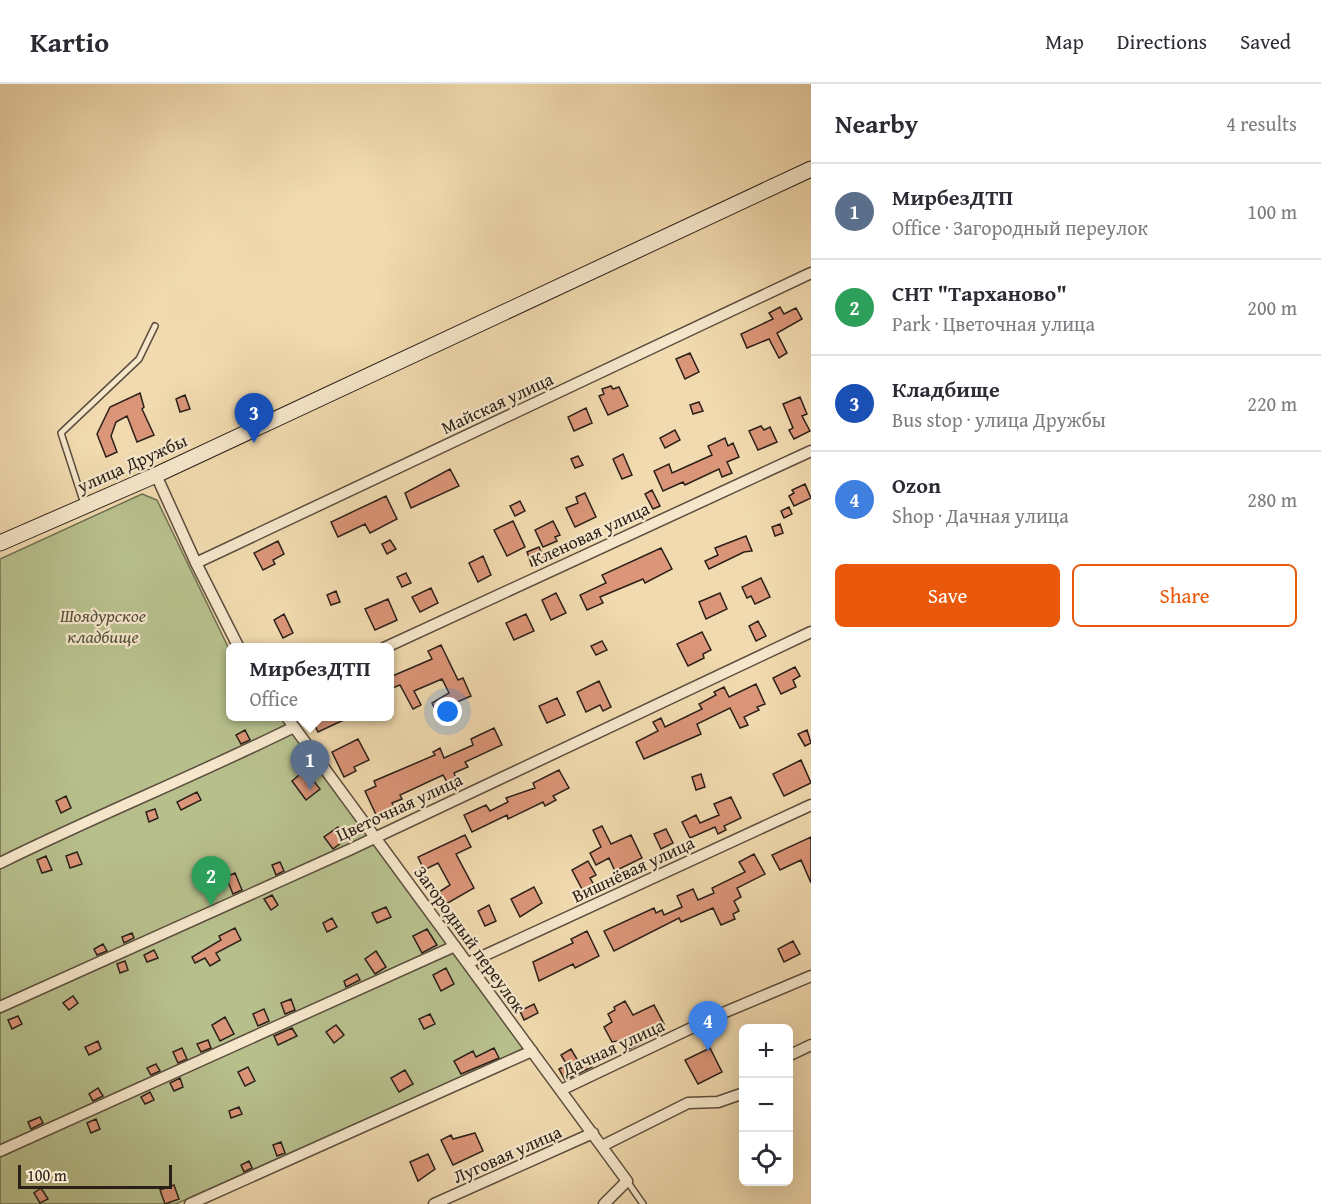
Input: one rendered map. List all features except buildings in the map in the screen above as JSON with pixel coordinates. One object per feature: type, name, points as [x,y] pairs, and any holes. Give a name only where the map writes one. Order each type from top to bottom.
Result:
[{"type":"main road","name":"улица Дружбы","points":[[0,543],[156,475],[811,169]]},
{"type":"street","name":"Майская улица","points":[[196,563],[811,273]]},
{"type":"street","name":"Кленовая улица","points":[[394,643],[811,451]]},
{"type":"street","points":[[156,475],[196,563],[237,643]]},
{"type":"street","name":"Цветочная улица","points":[[0,1007],[374,837],[811,633]]},
{"type":"street","name":"Загородный переулок","points":[[289,721],[627,1181]]},
{"type":"street","points":[[0,863],[82,823],[206,771],[294,727]]},
{"type":"street","name":"Вишнёвая улица","points":[[468,963],[811,805]]},
{"type":"street","points":[[0,1151],[455,946]]},
{"type":"street","name":"Дачная улица","points":[[561,1090],[723,1013],[811,976]]},
{"type":"street","points":[[793,1054],[811,1046]]},
{"type":"street","points":[[190,1204],[532,1051]]},
{"type":"street","points":[[602,1146],[688,1103],[718,1102],[739,1095]]},
{"type":"street","name":"Луговая улица","points":[[434,1204],[593,1133]]},
{"type":"street","points":[[604,1204],[627,1181]]},
{"type":"lane","points":[[84,505],[61,433],[139,359],[155,326]]},
{"type":"lane","points":[[627,1181],[643,1204]]},
{"type":"green space","name":"Шоядурское кладбище","points":[[142,494],[157,500],[226,643],[226,721],[285,721],[527,1047],[176,1204],[0,1204],[0,559]]},
{"type":"place","name":"Кладбище","points":[[254,443]]},
{"type":"place","name":"МирбезДТП","points":[[310,790]]},
{"type":"place","name":"СНТ \"Тарханово\"","points":[[211,906]]},
{"type":"place","name":"Ozon","points":[[708,1051]]}]
